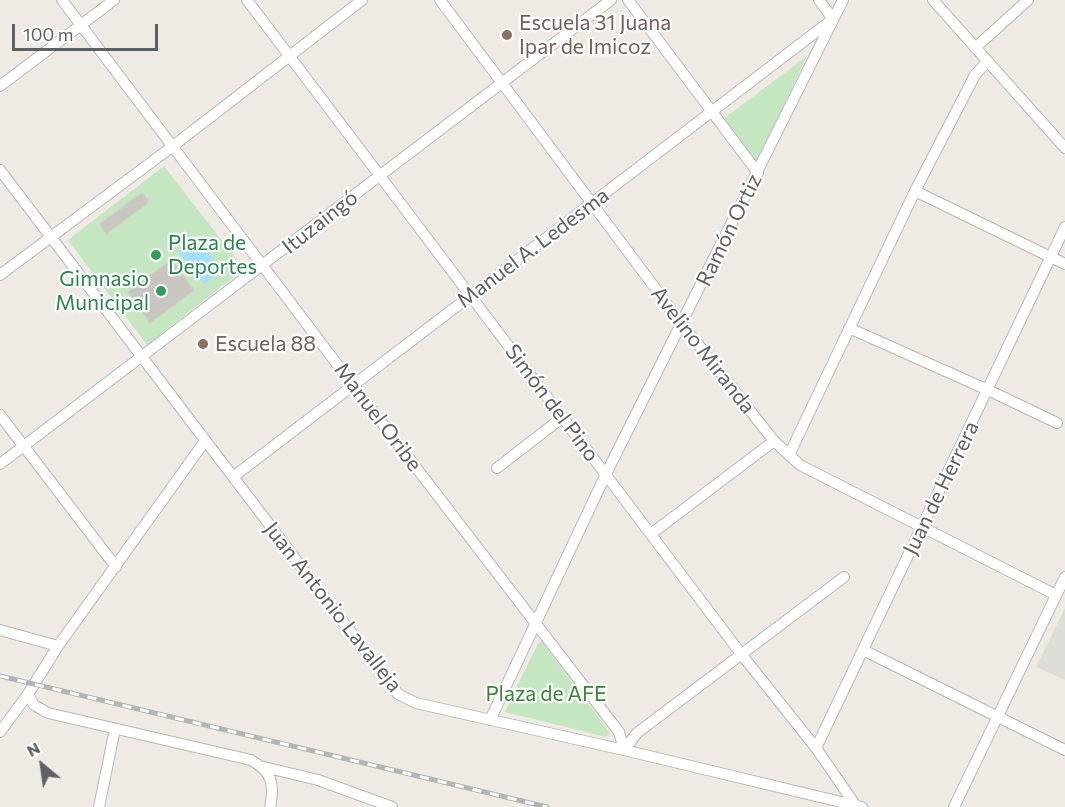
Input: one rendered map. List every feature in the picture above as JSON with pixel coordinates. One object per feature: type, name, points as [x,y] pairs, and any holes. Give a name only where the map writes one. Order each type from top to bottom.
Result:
[{"type":"street","name":"Manuel Oribe","points":[[62,0],[619,732],[624,750]]},
{"type":"street","points":[[0,86],[114,0]]},
{"type":"street","name":"Simón del Pino","points":[[247,0],[742,655],[859,806]]},
{"type":"street","points":[[0,275],[173,146],[362,0]]},
{"type":"street","name":"Avelino Miranda","points":[[440,0],[682,324],[774,441],[810,471],[1056,595]]},
{"type":"street","name":"Ituzaingó","points":[[0,464],[264,266],[611,0]]},
{"type":"street","points":[[628,0],[758,173]]},
{"type":"street","points":[[819,0],[833,20]]},
{"type":"street","name":"Ramón Ortiz","points":[[490,720],[606,474],[843,0]]},
{"type":"street","points":[[933,0],[1065,148]]},
{"type":"street","points":[[975,48],[1028,0]]},
{"type":"street","name":"Manuel A. Ledesma","points":[[233,477],[352,384],[833,20]]},
{"type":"street","points":[[789,455],[915,191],[975,75],[987,62]]},
{"type":"street","name":"Juan Antonio Lavalleja","points":[[0,170],[398,694],[416,703],[859,806]]},
{"type":"street","points":[[915,191],[1065,264]]},
{"type":"street","name":"Juan de Herrera","points":[[816,748],[1065,227]]},
{"type":"street","points":[[849,328],[1057,423]]},
{"type":"street","points":[[0,415],[116,567]]},
{"type":"street","points":[[497,468],[562,417]]},
{"type":"street","points":[[0,732],[28,694],[58,646],[205,441]]},
{"type":"street","points":[[651,534],[774,441]]},
{"type":"street","points":[[954,807],[1065,577]]},
{"type":"street","points":[[624,750],[637,733],[844,578]]},
{"type":"street","points":[[0,630],[58,646]]},
{"type":"street","points":[[863,650],[1065,750]]},
{"type":"street","points":[[28,694],[34,705],[48,713],[251,760],[264,767],[318,780],[392,807]]},
{"type":"street","points":[[99,807],[115,729]]},
{"type":"street","points":[[264,767],[274,790],[270,807]]},
{"type":"shaded area","points":[[1065,608],[1065,680],[1036,667]]},
{"type":"green space","points":[[807,56],[757,162],[723,119]]},
{"type":"green space","name":"Plaza de Deportes","points":[[164,166],[244,269],[147,345],[68,240]]},
{"type":"green space","name":"Plaza de AFE","points":[[542,642],[610,733],[606,737],[505,712],[538,643]]},
{"type":"water","points":[[197,237],[222,270],[204,284],[178,251]]},
{"type":"building","points":[[142,193],[149,202],[106,234],[100,224]]},
{"type":"building","name":"Gimnasio Municipal","points":[[171,260],[194,290],[150,323],[128,292]]},
{"type":"railway","points":[[0,676],[547,807]]},
{"type":"place","name":"Escuela 31 Juana Ipar de Imicoz","points":[[507,35]]},
{"type":"place","name":"Plaza de Deportes","points":[[156,255]]},
{"type":"place","name":"Gimnasio Municipal","points":[[161,291]]},
{"type":"place","name":"Escuela 88","points":[[203,344]]}]
